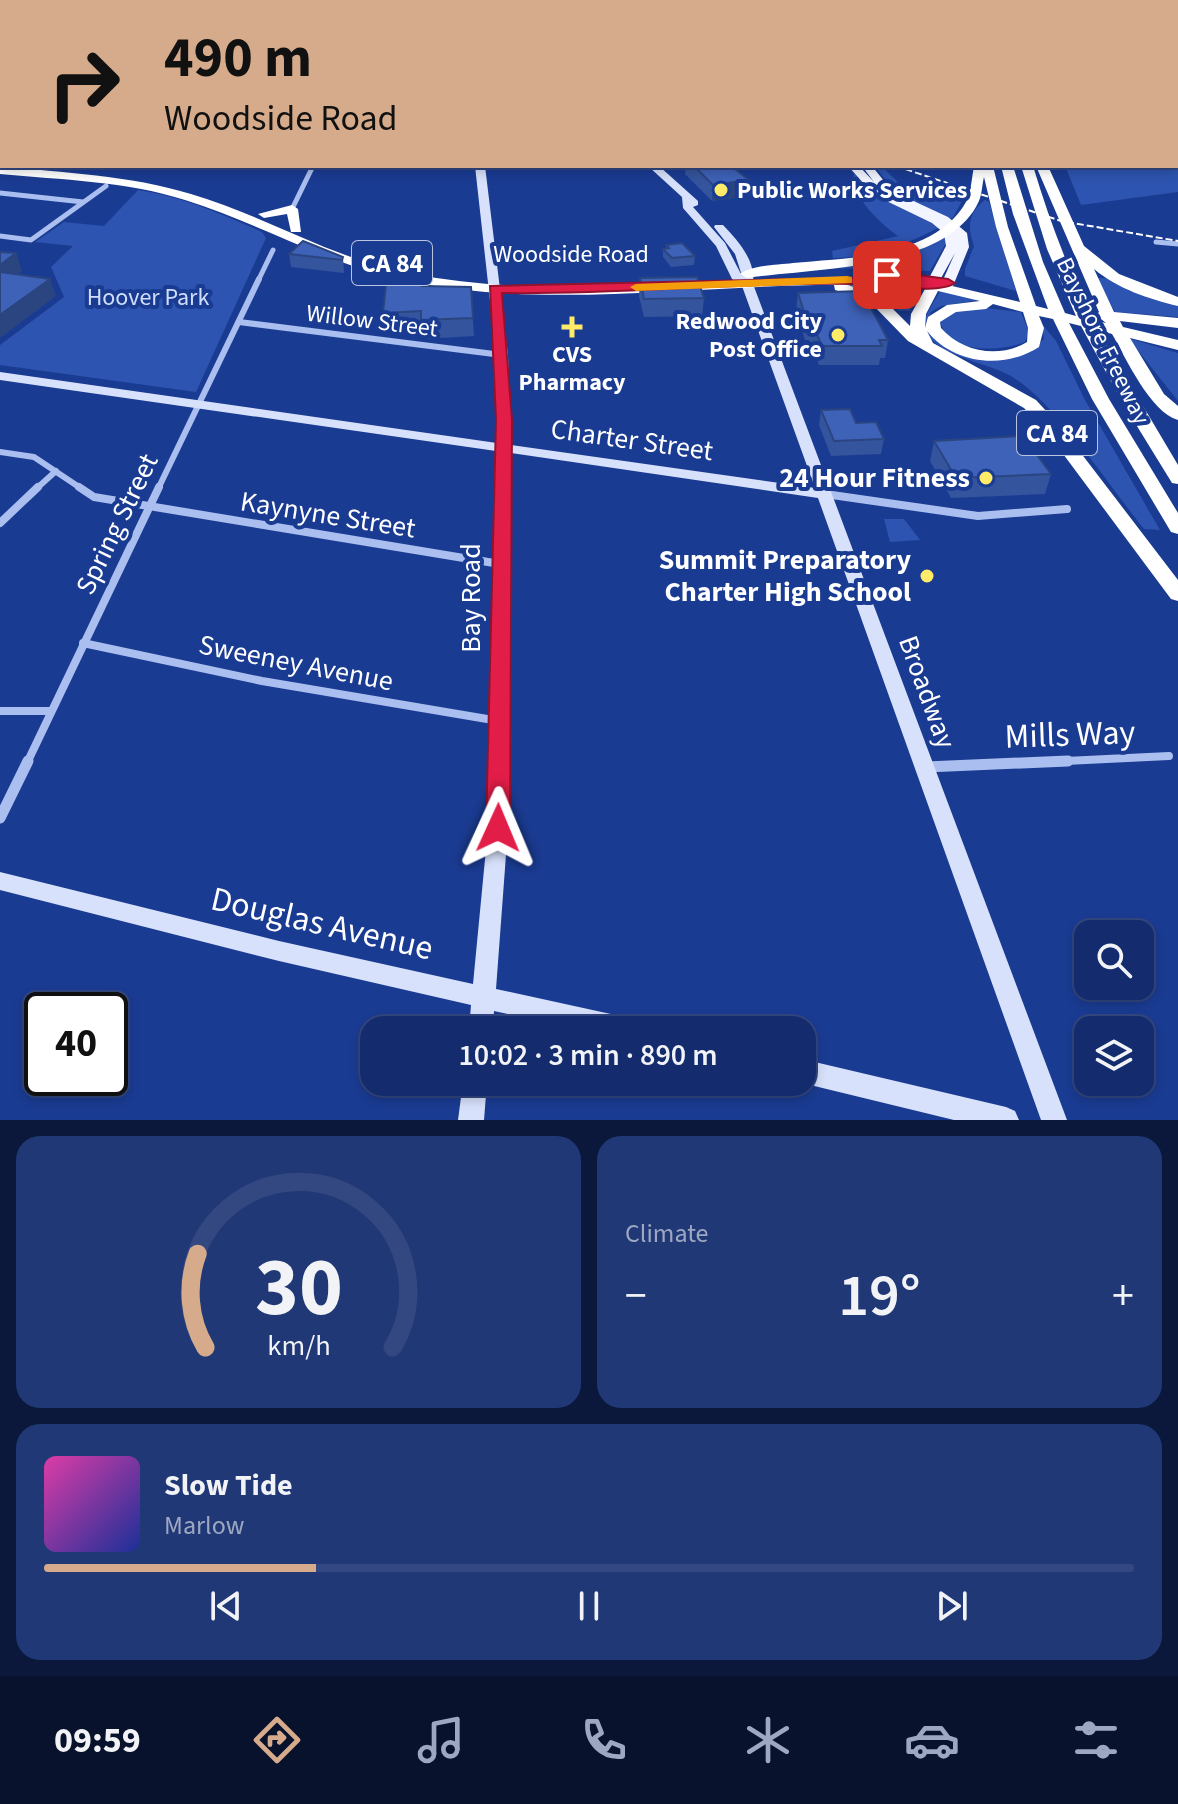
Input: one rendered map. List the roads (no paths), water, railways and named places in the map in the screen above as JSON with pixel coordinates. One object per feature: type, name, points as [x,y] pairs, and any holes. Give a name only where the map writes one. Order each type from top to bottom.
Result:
[{"type":"highway","name":"Woodside Road","points":[[38,168],[170,184],[207,193],[264,214],[298,236],[365,268],[449,284],[857,274],[1021,295],[1178,336]]},
{"type":"highway","points":[[745,278],[878,258],[905,250],[937,235],[966,213],[977,199],[980,168]]},
{"type":"highway","points":[[988,168],[1021,295],[1036,317],[1034,344],[1025,351],[1001,355],[958,348],[941,339],[933,324],[940,313],[960,306],[986,305],[1036,317]]},
{"type":"highway","name":"Bayshore Freeway","points":[[1007,168],[1021,218],[1051,299],[1114,422],[1178,528]]},
{"type":"highway","name":"Bayshore Freeway","points":[[1028,168],[1045,226],[1079,305],[1178,479]]},
{"type":"highway","points":[[1043,168],[1106,311],[1158,397],[1178,415]]},
{"type":"highway","name":"Woodside Road","points":[[0,174],[162,190],[203,201],[276,232],[298,236]]},
{"type":"highway","points":[[264,214],[292,209],[298,236],[273,250]]},
{"type":"highway","points":[[273,250],[276,232]]},
{"type":"highway","points":[[1073,234],[1089,256],[1109,274],[1178,302]]},
{"type":"highway","name":"Woodside Road","points":[[745,278],[939,283],[1036,317],[1178,347]]},
{"type":"highway","points":[[817,281],[875,299],[913,338],[930,347]]},
{"type":"highway","points":[[930,347],[918,333],[916,321],[923,302],[939,283]]},
{"type":"highway","points":[[1021,295],[1126,319],[1178,323]]},
{"type":"highway","name":"CA 84","points":[[930,347],[1011,391],[1039,413],[1178,594]]},
{"type":"main road","points":[[855,168],[872,190],[936,221],[950,232],[952,246],[939,283]]},
{"type":"main road","points":[[869,168],[894,197],[944,219],[961,233],[963,247],[939,283]]},
{"type":"street","points":[[292,209],[312,168]]},
{"type":"street","name":"Bay Road","points":[[480,168],[502,355],[503,448],[498,828],[482,1016]]},
{"type":"street","name":"Broadway","points":[[655,168],[686,198],[688,208],[745,278],[1054,1120]]},
{"type":"street","points":[[0,236],[31,240],[106,186]]},
{"type":"street","points":[[0,193],[83,202]]},
{"type":"street","points":[[1156,242],[1178,244]]},
{"type":"street","name":"Spring Street","points":[[0,818],[273,250]]},
{"type":"street","name":"Willow Street","points":[[239,322],[502,355]]},
{"type":"street","name":"Charter Street","points":[[0,376],[978,516],[1067,509]]},
{"type":"street","name":"Kaynyne Street","points":[[0,452],[34,457],[94,497],[500,564]]},
{"type":"street","points":[[0,523],[56,471]]},
{"type":"street","name":"Sweeney Avenue","points":[[83,643],[262,681],[501,721]]},
{"type":"street","points":[[0,711],[51,711]]},
{"type":"street","name":"Mills Way","points":[[925,767],[1169,756]]},
{"type":"street","name":"Douglas Avenue","points":[[0,881],[279,951],[569,1016]]},
{"type":"street","points":[[816,1074],[1006,1120]]},
{"type":"street","points":[[471,1120],[474,1096]]},
{"type":"railway","points":[[902,168],[1061,221],[1178,241]]},
{"type":"place","name":"Public Works Services","points":[[721,190]]},
{"type":"place","name":"CVS Pharmacy","points":[[572,327]]},
{"type":"place","name":"Redwood City Post Office","points":[[838,335]]},
{"type":"place","name":"24 Hour Fitness","points":[[986,478]]},
{"type":"place","name":"Summit Preparatory Charter High School","points":[[927,576]]},
{"type":"park label","name":"Hoover Park","points":[[148,297]]}]
